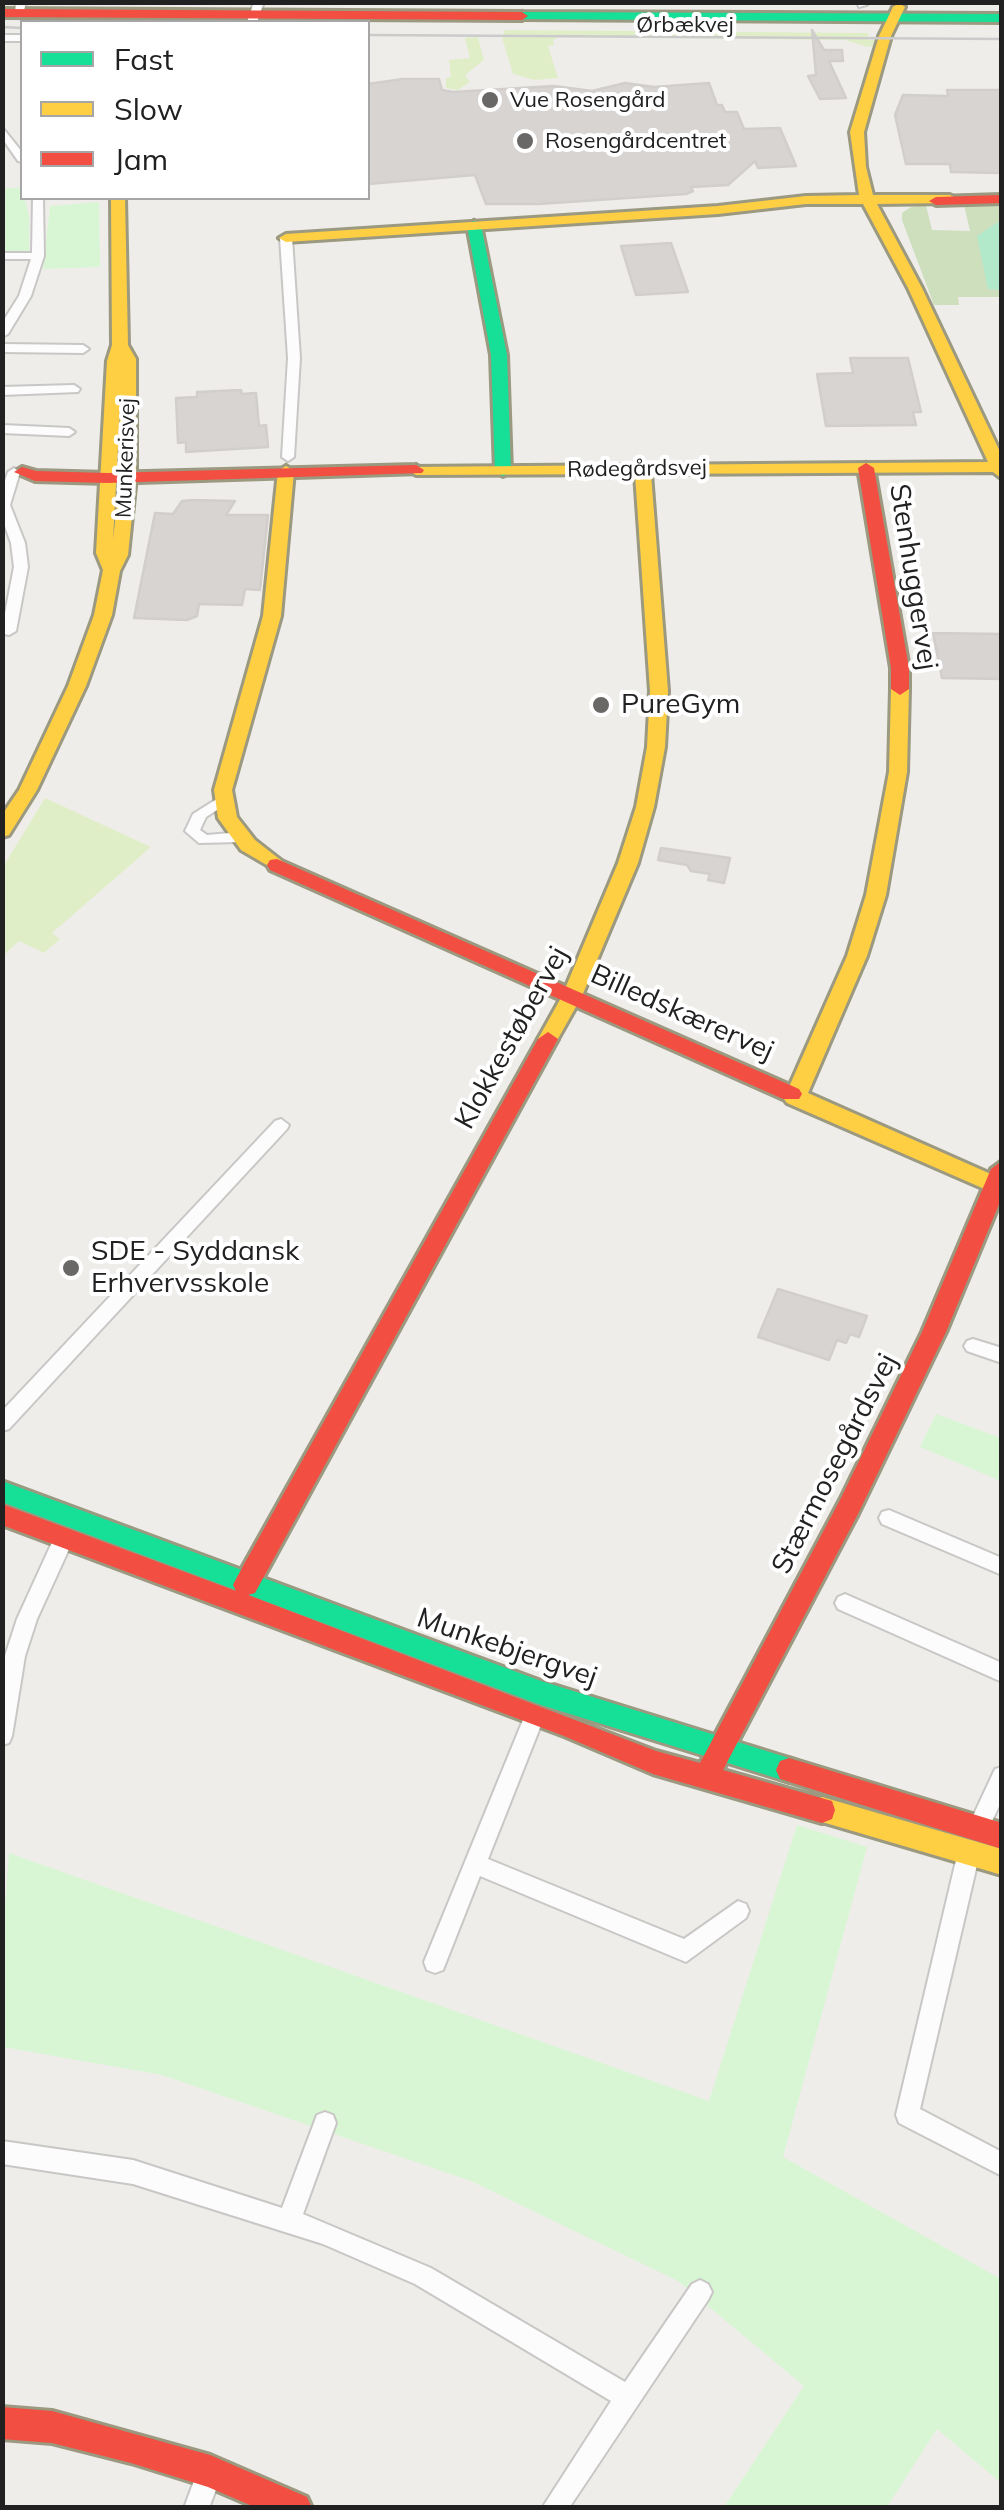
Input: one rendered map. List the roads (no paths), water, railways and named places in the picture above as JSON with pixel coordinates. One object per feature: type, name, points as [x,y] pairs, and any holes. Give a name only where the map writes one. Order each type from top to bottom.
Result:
[{"type":"street","name":"Ørbækvej","points":[[113,16],[1002,22]]},
{"type":"street","points":[[2,38],[14,18],[255,17]]},
{"type":"street","points":[[480,28],[610,18]]},
{"type":"street","name":"Ørbækvej","points":[[370,23],[480,28],[785,26],[895,21]]},
{"type":"street","points":[[895,21],[866,116],[868,154],[877,199],[907,257],[916,288]]},
{"type":"street","points":[[879,70],[861,115],[857,148],[916,288],[1000,469]]},
{"type":"street","points":[[2,130],[20,156]]},
{"type":"street","points":[[240,837],[228,818],[224,780],[272,616],[282,466],[294,378],[286,238],[781,204],[1002,199]]},
{"type":"street","points":[[2,334],[26,296],[38,256],[38,200]]},
{"type":"street","name":"Munkerisvej","points":[[2,831],[28,790],[78,686],[103,615],[111,571],[120,555],[112,395],[120,345],[118,200]]},
{"type":"street","points":[[474,225],[500,355],[503,471]]},
{"type":"street","points":[[2,256],[38,256]]},
{"type":"street","name":"Munkerisvej","points":[[111,571],[104,552],[118,472],[128,359],[120,345]]},
{"type":"street","points":[[2,348],[83,349]]},
{"type":"street","points":[[2,391],[74,390]]},
{"type":"street","points":[[2,429],[69,432]]},
{"type":"street","name":"Rødegårdsvej","points":[[118,472],[240,466],[503,471],[1000,469]]},
{"type":"street","name":"Rødegårdsvej","points":[[17,472],[282,466]]},
{"type":"street","name":"Stenhuggervej","points":[[795,1097],[857,956],[876,895],[898,772],[898,649],[866,468]]},
{"type":"street","name":"Klokkestøbervej","points":[[246,1585],[572,996],[628,863],[645,807],[657,740],[659,652],[643,470]]},
{"type":"street","points":[[9,631],[22,567],[4,505],[17,472]]},
{"type":"street","name":"Billedskærervej","points":[[224,800],[200,814],[192,831],[204,840],[240,837],[274,863],[795,1097],[1000,1182]]},
{"type":"street","points":[[2,1424],[281,1125]]},
{"type":"street","name":"Stærmosegårdsvej","points":[[708,1779],[717,1750],[849,1506],[934,1332],[1000,1182]]},
{"type":"street","points":[[973,1346],[1002,1356]]},
{"type":"street","name":"Munkebjergvej","points":[[2,1491],[426,1653],[717,1750],[1002,1836]]},
{"type":"street","name":"Munkebjergvej","points":[[2,1514],[611,1746],[708,1779],[1002,1862]]},
{"type":"street","points":[[889,1518],[1002,1567]]},
{"type":"street","points":[[2,1736],[15,1656],[27,1619],[64,1538]]},
{"type":"street","points":[[845,1603],[1002,1674]]},
{"type":"street","name":"Munkebjergvej","points":[[434,1962],[536,1715]]},
{"type":"street","points":[[572,1728],[614,1733],[706,1762],[717,1750]]},
{"type":"street","points":[[978,1829],[1002,1776]]},
{"type":"street","points":[[969,1852],[908,2115],[1002,2166]]},
{"type":"street","points":[[476,1864],[686,1951],[738,1911]]},
{"type":"street","points":[[288,2221],[325,2123]]},
{"type":"street","points":[[2,2152],[133,2172],[288,2221],[423,2276],[628,2398]]},
{"type":"street","points":[[554,2508],[700,2292]]},
{"type":"street","points":[[2,2422],[52,2427],[210,2471],[296,2508]]},
{"type":"street","points":[[196,2508],[210,2471]]},
{"type":"tram line","points":[[2,27],[20,28]]},
{"type":"tram line","points":[[370,35],[1002,39]]},
{"type":"place","name":"Vue Rosengård","points":[[490,100]]},
{"type":"place","name":"Rosengårdcentret","points":[[525,141]]},
{"type":"place","name":"PureGym","points":[[601,705]]},
{"type":"place","name":"SDE - Syddansk Erhvervsskole","points":[[71,1268]]}]
